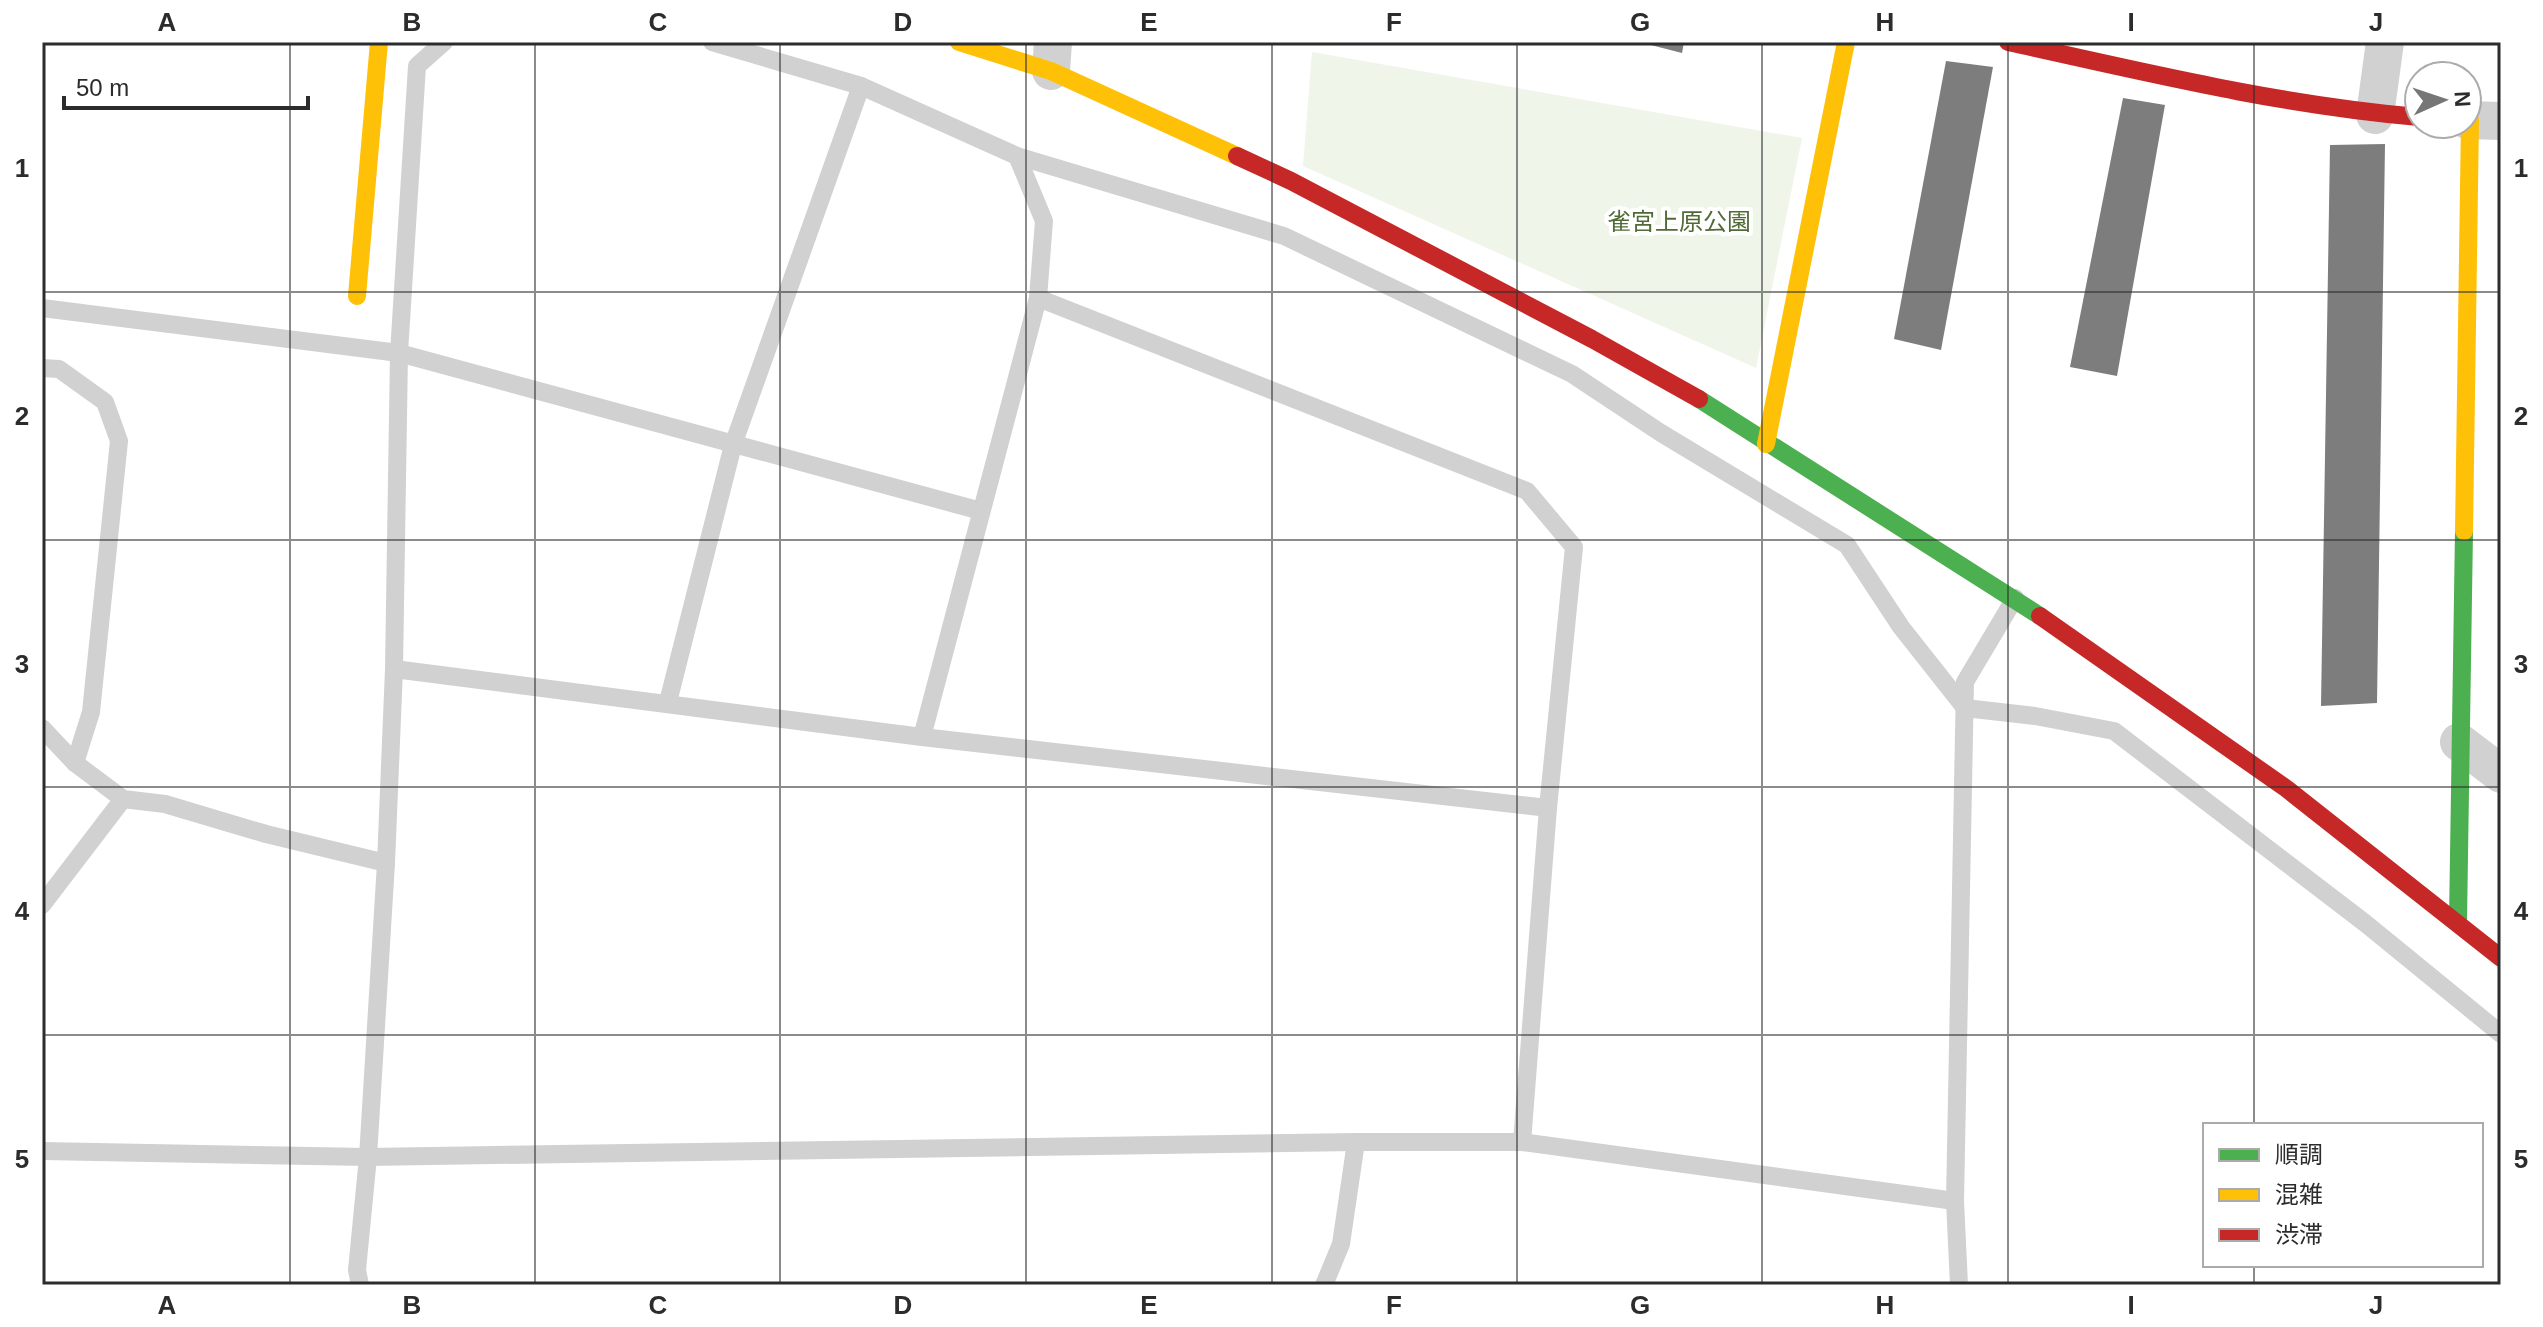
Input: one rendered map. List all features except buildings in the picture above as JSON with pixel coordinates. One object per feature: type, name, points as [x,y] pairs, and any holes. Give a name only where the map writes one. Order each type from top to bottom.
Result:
[{"type":"street","points":[[357,296],[379,42]]},
{"type":"street","points":[[959,42],[1052,56],[1592,339],[1712,407],[1766,444],[2015,598],[2287,789],[2501,958]]},
{"type":"street","points":[[1766,444],[1846,42]]},
{"type":"street","points":[[2008,42],[2216,88],[2375,115],[2403,116]]},
{"type":"street","points":[[2375,115],[2385,42]]},
{"type":"street","points":[[2458,921],[2459,742],[2478,140]]},
{"type":"street","points":[[2459,742],[2501,774]]},
{"type":"lane","points":[[360,1285],[357,1270],[368,1157],[386,863],[394,669],[399,353],[417,66],[444,42]]},
{"type":"lane","points":[[712,42],[861,86],[1017,156],[1284,236],[1572,374],[1661,433],[1847,545],[1901,627],[1965,708],[2035,716],[2114,731],[2365,923],[2501,1034]]},
{"type":"lane","points":[[668,702],[733,445],[861,86]]},
{"type":"lane","points":[[922,737],[1038,298],[1044,221],[1017,156]]},
{"type":"lane","points":[[1038,298],[1527,491],[1574,547],[1548,808],[1522,1142]]},
{"type":"lane","points":[[42,308],[399,353],[981,511]]},
{"type":"lane","points":[[42,368],[59,369],[105,402],[119,441],[91,712],[75,763]]},
{"type":"lane","points":[[1959,1285],[1955,1201],[1965,682],[2015,598]]},
{"type":"lane","points":[[394,669],[922,737],[1548,808]]},
{"type":"lane","points":[[42,728],[75,763],[123,799],[165,804],[266,834],[386,863]]},
{"type":"lane","points":[[42,905],[123,799]]},
{"type":"lane","points":[[1324,1285],[1341,1244],[1356,1142]]},
{"type":"lane","points":[[42,1151],[368,1157],[1522,1142],[1955,1201]]},
{"type":"green space","name":"雀宮上原公園","points":[[1312,52],[1802,138],[1756,368],[1303,166]]},
{"type":"traffic: fast","points":[[1699,399],[2040,616]]},
{"type":"traffic: fast","points":[[2458,921],[2464,531]]},
{"type":"traffic: slow","points":[[357,296],[379,42]]},
{"type":"traffic: slow","points":[[959,42],[1051,71],[1237,156]]},
{"type":"traffic: slow","points":[[1766,444],[1846,42]]},
{"type":"traffic: slow","points":[[2464,531],[2470,140]]},
{"type":"traffic: jam","points":[[2008,42],[2263,96],[2403,115]]},
{"type":"traffic: jam","points":[[1237,156],[1291,181],[1592,339],[1699,399]]},
{"type":"traffic: jam","points":[[2040,616],[2287,789],[2501,958]]}]
